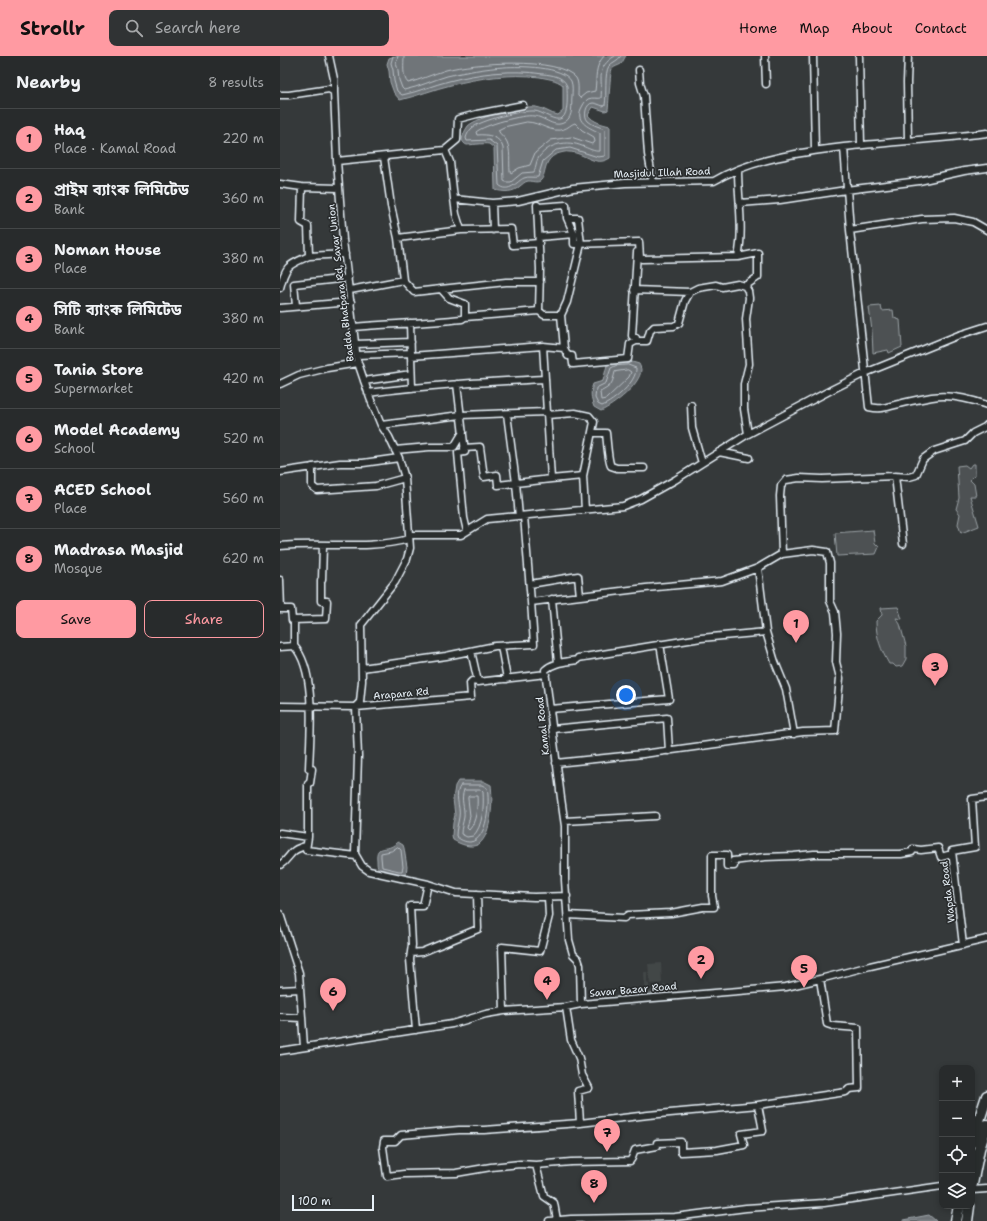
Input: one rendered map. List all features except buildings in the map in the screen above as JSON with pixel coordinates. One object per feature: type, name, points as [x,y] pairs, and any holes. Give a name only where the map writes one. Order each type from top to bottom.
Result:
[{"type":"highway","points":[[974,1137],[987,1096]]},
{"type":"highway","points":[[974,1173],[979,1149],[986,1130]]},
{"type":"highway","points":[[956,1221],[958,1209]]},
{"type":"highway","points":[[967,1221],[969,1209]]},
{"type":"street","name":"Badda Bhatpara Rd, Savar Union","points":[[329,56],[334,79],[339,188],[358,362],[368,393],[399,458],[405,478],[410,548],[407,559],[395,582],[361,625],[362,681],[360,702],[356,707],[358,756],[356,856]]},
{"type":"street","points":[[765,56],[766,84]]},
{"type":"street","points":[[813,56],[815,150]]},
{"type":"street","points":[[859,56],[861,145]]},
{"type":"street","points":[[908,56],[908,141]]},
{"type":"street","points":[[639,70],[640,82],[644,96],[648,154],[652,182]]},
{"type":"street","points":[[280,95],[290,95],[329,89],[334,92]]},
{"type":"street","points":[[337,161],[445,150],[457,140],[458,119],[523,105]]},
{"type":"street","name":"Masjidul Illah Road","points":[[454,199],[492,203],[518,201],[573,188],[625,183],[714,181],[724,175],[761,162],[815,150],[987,133]]},
{"type":"street","points":[[844,147],[846,190],[869,407],[878,409],[886,408],[933,397],[960,398],[987,405]]},
{"type":"street","points":[[445,150],[450,162],[456,214],[461,230]]},
{"type":"street","points":[[384,157],[391,206],[398,238],[403,280],[414,292],[506,282],[540,282]]},
{"type":"street","points":[[740,203],[780,200],[919,181],[964,171],[987,168]]},
{"type":"street","points":[[738,170],[740,203],[740,248],[738,257]]},
{"type":"street","points":[[280,184],[302,187],[339,188]]},
{"type":"street","points":[[302,187],[301,222],[308,226],[309,256]]},
{"type":"street","points":[[492,203],[493,230]]},
{"type":"street","points":[[539,311],[540,282],[537,206],[566,205],[567,218],[574,234],[574,244],[638,242]]},
{"type":"street","points":[[567,218],[578,218],[581,244],[567,302],[561,315],[564,348],[568,356],[572,356],[573,364],[628,359],[630,344],[636,341],[647,341],[650,331],[654,328],[674,326],[679,322],[685,301],[690,292]]},
{"type":"street","points":[[850,230],[922,219],[954,218],[973,222],[987,230]]},
{"type":"street","points":[[398,238],[461,230],[511,229],[513,244],[574,234]]},
{"type":"street","points":[[638,242],[640,258],[642,259],[738,257],[758,253],[758,277],[745,286]]},
{"type":"street","points":[[636,341],[636,338],[632,336],[638,242]]},
{"type":"street","points":[[280,288],[283,274],[291,264],[309,256],[345,254]]},
{"type":"street","points":[[296,306],[294,284],[348,278]]},
{"type":"street","points":[[350,290],[403,280]]},
{"type":"street","points":[[634,290],[690,292],[698,288],[716,285],[722,287],[738,284],[745,286],[748,290],[749,298],[746,319],[749,364],[744,384],[744,408],[748,434]]},
{"type":"street","points":[[442,289],[449,298],[465,304],[465,317]]},
{"type":"street","points":[[280,308],[351,302]]},
{"type":"street","points":[[354,327],[455,320],[465,317],[539,311],[544,315],[561,315]]},
{"type":"street","points":[[410,323],[412,388]]},
{"type":"street","points":[[280,546],[304,544],[372,544],[401,541],[409,537],[461,535],[487,519],[624,506],[641,500],[748,434],[865,373],[959,335],[987,326]]},
{"type":"street","points":[[356,344],[411,342]]},
{"type":"street","points":[[357,355],[411,355],[543,346],[564,348]]},
{"type":"street","points":[[543,346],[551,479]]},
{"type":"street","points":[[280,384],[299,375],[358,362]]},
{"type":"street","points":[[364,381],[411,374]]},
{"type":"street","points":[[368,393],[457,384],[545,379]]},
{"type":"street","points":[[457,384],[465,452],[458,454],[467,531]]},
{"type":"street","points":[[691,405],[692,428],[702,463]]},
{"type":"street","points":[[382,425],[461,415],[575,413],[589,416],[594,422],[583,476],[585,510]]},
{"type":"street","points":[[362,668],[446,656],[501,646],[534,644],[530,584],[507,414]]},
{"type":"street","points":[[782,554],[780,496],[781,486],[786,480],[799,478],[822,479],[895,476],[909,477],[916,475],[923,459],[934,451],[965,441],[973,433],[985,428],[987,425]]},
{"type":"street","points":[[395,450],[429,447],[454,447],[463,431]]},
{"type":"street","points":[[592,433],[606,433],[609,463],[611,466],[617,468],[644,468]]},
{"type":"street","points":[[464,448],[480,447],[484,477],[497,475],[498,485],[583,476]]},
{"type":"street","points":[[719,452],[749,458]]},
{"type":"street","points":[[280,472],[340,463],[362,463],[399,458]]},
{"type":"street","points":[[312,467],[312,486],[317,490],[376,486],[405,478]]},
{"type":"street","points":[[895,476],[903,544]]},
{"type":"street","points":[[294,620],[326,619],[327,601],[321,601],[323,545]]},
{"type":"street","points":[[531,602],[646,588],[722,581],[758,568],[782,554],[813,550],[827,552],[830,563],[830,601],[835,612],[837,633],[836,662],[840,678],[834,731],[794,734],[669,751],[556,763]]},
{"type":"street","points":[[758,568],[766,632],[775,662],[786,689],[794,734]]},
{"type":"street","points":[[530,584],[578,576],[580,596]]},
{"type":"street","points":[[280,580],[281,609],[291,609],[292,620],[294,620],[294,646],[305,664],[309,685],[309,769],[312,769],[310,783],[308,784],[308,836],[306,850],[356,856],[362,866],[369,872],[428,884],[456,893],[548,897],[567,896]]},
{"type":"street","points":[[552,599],[558,663]]},
{"type":"street","points":[[472,651],[478,682],[546,674],[545,670],[550,666],[577,660],[578,658],[701,638],[766,632]]},
{"type":"street","points":[[550,709],[669,699],[660,644]]},
{"type":"street","points":[[280,647],[294,646]]},
{"type":"street","points":[[501,646],[507,679]]},
{"type":"street","name":"Kamal Road","points":[[546,674],[556,763],[565,821],[565,880],[569,940],[573,954],[578,959],[580,965],[581,1004]]},
{"type":"street","name":"Arapara Rd","points":[[280,706],[356,707],[471,697],[470,683],[472,681],[478,682]]},
{"type":"street","points":[[552,729],[668,718],[669,751]]},
{"type":"street","name":"Wapda Road","points":[[963,945],[952,851],[975,847],[972,799],[987,796]]},
{"type":"street","points":[[565,821],[655,816]]},
{"type":"street","points":[[280,833],[308,836]]},
{"type":"street","points":[[280,865],[284,863],[293,851],[306,846]]},
{"type":"street","points":[[568,915],[624,918],[628,915],[671,913],[703,907],[714,907],[712,896],[712,855],[727,855],[727,866],[734,866],[733,861],[742,859],[814,854],[901,854],[912,852],[913,849],[921,850],[938,848],[941,857],[952,854]]},
{"type":"street","points":[[416,1030],[410,959],[412,945],[410,906],[423,906],[428,884]]},
{"type":"street","points":[[411,953],[422,952],[478,929],[477,894]]},
{"type":"street","points":[[504,1011],[502,947],[540,951],[549,916],[548,897]]},
{"type":"street","points":[[280,914],[299,973],[304,1047]]},
{"type":"street","name":"Savar Bazar Road","points":[[280,1051],[452,1024],[486,1014],[504,1011],[566,1007],[581,1004],[786,987],[987,939]]},
{"type":"street","points":[[758,1105],[763,1131],[741,1134],[744,1145],[717,1150],[681,1152],[681,1142],[657,1143],[657,1146],[635,1150],[630,1161],[571,1162],[536,1165],[520,1164],[491,1166],[456,1173],[404,1174],[387,1176],[383,1147],[384,1140],[395,1140],[402,1135],[580,1123],[758,1105],[846,1092],[849,1089],[859,1088],[858,1028],[833,1026],[827,1024],[820,979]]},
{"type":"street","points":[[280,990],[300,989]]},
{"type":"street","points":[[566,1007],[571,1040],[579,1058],[582,1075],[589,1088],[578,1091],[580,1123]]},
{"type":"street","points":[[280,1018],[302,1018]]},
{"type":"street","points":[[536,1165],[544,1196],[554,1203],[557,1220]]},
{"type":"street","points":[[549,1221],[571,1219],[602,1220],[675,1217],[746,1208],[824,1203],[939,1186]]},
{"type":"street","points":[[975,1190],[987,1189]]},
{"type":"shaded area","points":[[881,306],[882,311],[893,310],[894,318],[900,320],[902,347],[889,353],[888,350],[873,353],[869,307]]},
{"type":"shaded area","points":[[972,464],[975,464],[975,475],[970,480],[974,484],[976,496],[970,496],[979,526],[961,533],[958,524],[960,514],[956,509],[959,498],[957,466],[965,465],[969,468]]},
{"type":"shaded area","points":[[873,530],[875,543],[879,547],[876,554],[837,556],[835,533]]},
{"type":"shaded area","points":[[898,607],[902,619],[896,618],[900,624],[906,646],[906,659],[902,666],[896,667],[893,664],[889,664],[884,654],[878,638],[876,621],[882,615],[881,608]]},
{"type":"shaded area","points":[[661,963],[662,983],[650,984],[648,964]]},
{"type":"shaded area","points":[[644,972],[647,972],[647,983],[649,984],[649,990],[663,988],[663,985],[671,985],[671,994],[645,995]]},
{"type":"water","points":[[395,56],[626,56],[621,64],[614,67],[611,71],[608,110],[605,111],[593,107],[588,115],[595,121],[610,126],[610,158],[605,161],[599,161],[574,153],[566,152],[557,154],[549,160],[544,176],[540,181],[527,181],[511,191],[495,190],[494,148],[489,144],[465,144],[462,140],[468,126],[481,119],[500,112],[521,108],[536,107],[558,115],[563,111],[563,85],[555,80],[540,77],[495,77],[451,85],[400,100],[394,93],[390,82],[387,64],[389,58]]},
{"type":"water","points":[[629,361],[639,364],[641,370],[640,376],[636,382],[626,394],[601,411],[594,407],[591,390],[593,384],[603,381],[607,365],[614,362]]},
{"type":"water","points":[[458,781],[483,781],[491,785],[492,807],[487,833],[479,844],[473,846],[453,840],[452,835],[455,815],[453,799],[455,786]]},
{"type":"water","points":[[398,842],[403,845],[404,848],[407,867],[406,874],[402,875],[379,870],[377,867],[378,851],[380,849],[393,846]]},
{"type":"water","points":[[929,1215],[936,1221],[903,1221],[903,1220]]},
{"type":"place","name":"Haq","points":[[796,643]]},
{"type":"place","name":"Noman House","points":[[935,686]]},
{"type":"place","name":"প্রাইম ব্যাংক লিমিটেড","points":[[701,979]]},
{"type":"place","name":"Tania Store","points":[[804,988]]},
{"type":"place","name":"সিটি ব্যাংক লিমিটেড","points":[[547,1000]]},
{"type":"place","name":"Model Academy","points":[[333,1011]]},
{"type":"place","name":"ACED School","points":[[607,1152]]},
{"type":"place","name":"Madrasa Masjid","points":[[594,1203]]}]
